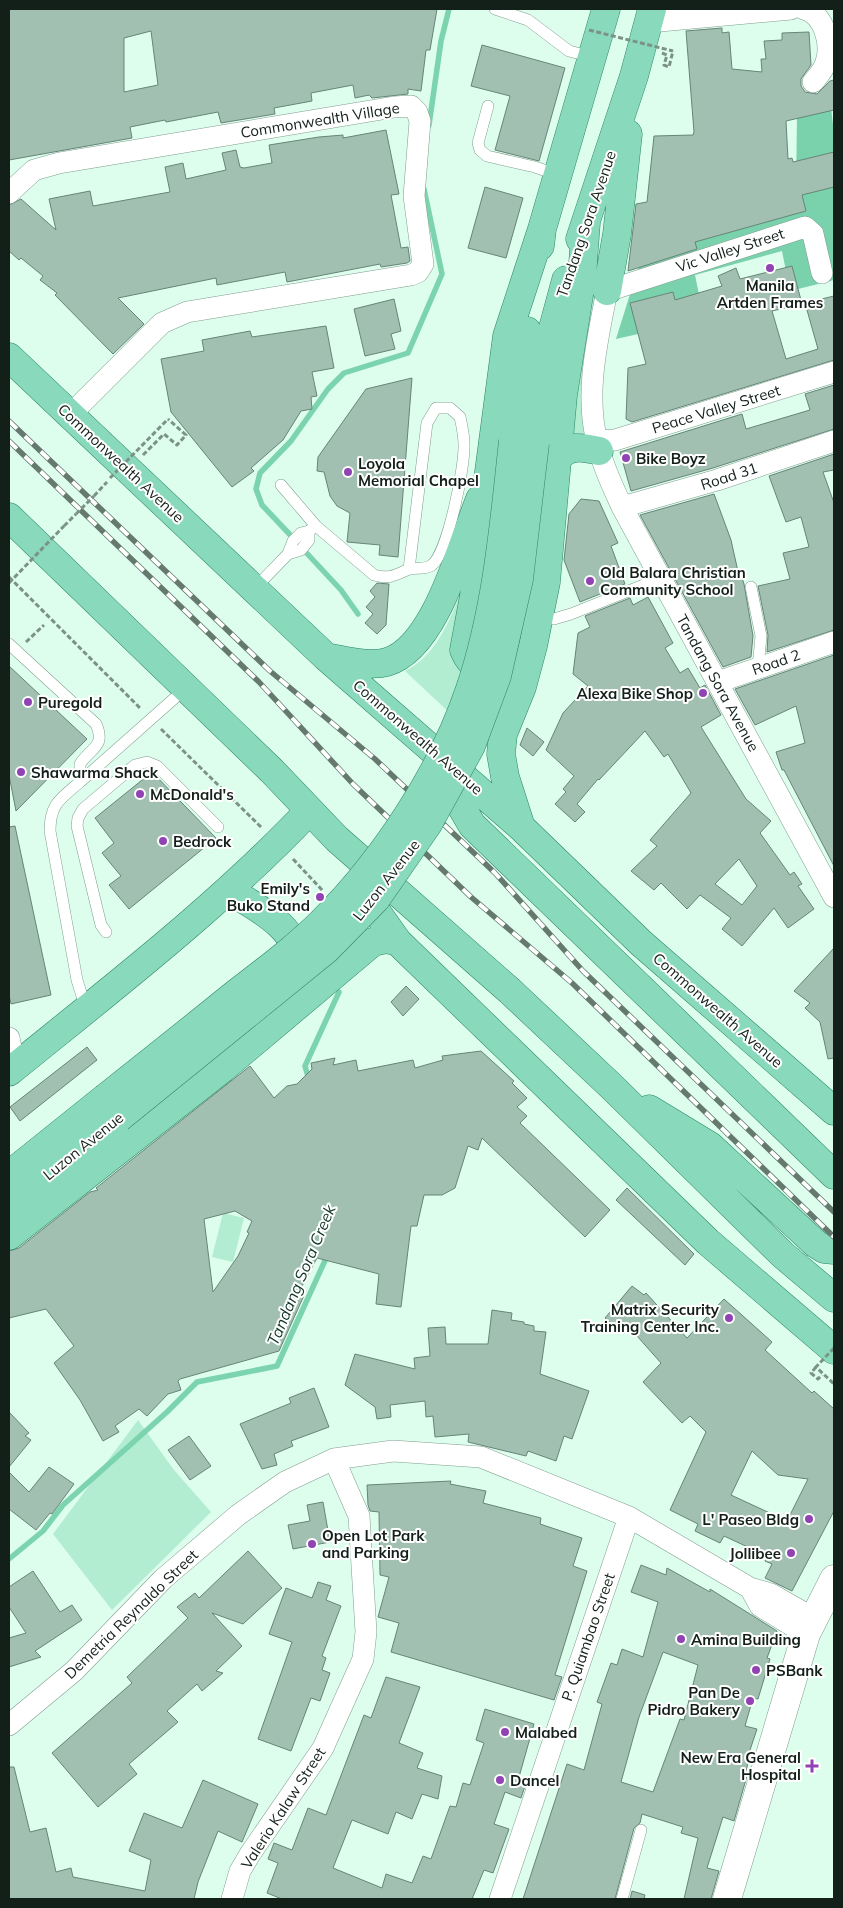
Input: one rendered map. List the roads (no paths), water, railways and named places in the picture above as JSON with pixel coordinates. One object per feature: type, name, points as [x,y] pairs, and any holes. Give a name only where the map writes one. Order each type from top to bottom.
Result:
[{"type":"main road","name":"Tandang Sora Avenue","points":[[524,442],[525,341],[542,229],[606,9]]},
{"type":"main road","name":"Tandang Sora Avenue","points":[[524,442],[550,333],[634,76],[650,15]]},
{"type":"main road","points":[[606,291],[617,234],[634,76]]},
{"type":"main road","points":[[522,828],[505,777],[501,754],[503,734],[522,687],[533,646],[549,556],[563,395],[582,276],[586,223]]},
{"type":"main road","points":[[533,646],[513,665],[492,671],[473,665],[464,650],[488,526],[488,479],[507,336],[542,229]]},
{"type":"main road","name":"Commonwealth Avenue","points":[[9,357],[326,657],[522,828],[641,943],[834,1110]]},
{"type":"main road","name":"Luzon Avenue","points":[[9,1206],[112,1108],[323,921],[366,872],[410,810],[451,737],[478,664],[524,442]]},
{"type":"main road","points":[[556,460],[569,448],[598,446]]},
{"type":"main road","points":[[326,657],[359,662],[386,662],[401,656],[414,645],[431,619],[444,591],[488,479]]},
{"type":"main road","points":[[9,517],[272,771],[337,839],[510,991],[611,1086],[783,1255],[834,1298]]},
{"type":"main road","points":[[422,739],[472,825],[834,1175]]},
{"type":"main road","points":[[12,1070],[228,890],[278,844],[309,811]]},
{"type":"main road","points":[[337,839],[344,866],[398,942],[708,1242],[828,1355]]},
{"type":"main road","points":[[228,890],[267,913],[286,931],[296,947],[301,965],[301,984],[294,1009]]},
{"type":"main road","name":"Luzon Avenue","points":[[9,1236],[222,1069],[373,942],[386,939],[398,942]]},
{"type":"main road","points":[[611,1086],[710,1146],[816,1244],[824,1249],[834,1250]]},
{"type":"main road","name":"Luzon Avenue","points":[[9,1175],[112,1108]]},
{"type":"main road","points":[[783,1255],[834,1317]]},
{"type":"main road","points":[[727,1899],[810,1626],[834,1579]]},
{"type":"street","points":[[650,15],[791,9]]},
{"type":"street","points":[[804,9],[815,14],[821,22],[828,52],[826,63],[813,82]]},
{"type":"street","name":"Commonwealth Village","points":[[9,193],[34,170],[59,163],[394,107],[411,106],[417,112],[420,121],[414,196],[423,264],[418,272],[411,275],[187,312],[162,322],[70,415]]},
{"type":"street","name":"Vic Valley Street","points":[[606,291],[805,226],[813,234],[822,273]]},
{"type":"street","name":"Tandang Sora Avenue","points":[[606,291],[592,379],[593,415],[598,446],[622,507],[718,682],[826,866],[834,897]]},
{"type":"street","name":"Peace Valley Street","points":[[598,446],[834,372]]},
{"type":"street","name":"Road 31","points":[[622,507],[717,480],[834,441]]},
{"type":"street","name":"Road 2","points":[[718,682],[834,642]]},
{"type":"street","points":[[9,1038],[12,1070]]},
{"type":"street","name":"Demetria Reynaldo Street","points":[[9,1725],[74,1671],[163,1579],[238,1515],[285,1482],[334,1459],[393,1451],[481,1457],[629,1517],[750,1588],[771,1594],[810,1626]]},
{"type":"street","name":"Valerio Kalaw Street","points":[[232,1899],[240,1872],[250,1854],[323,1748],[363,1658],[366,1632],[359,1516],[334,1459]]},
{"type":"street","name":"P. Quiambao Street","points":[[500,1899],[629,1517]]},
{"type":"lane","points":[[496,9],[528,20],[570,51],[592,57]]},
{"type":"lane","points":[[488,106],[478,143],[480,150],[487,156],[535,167],[558,175]]},
{"type":"lane","points":[[281,485],[305,537],[374,575],[386,578],[397,576],[409,569],[422,570],[433,564],[444,547],[455,503],[464,445],[460,418],[450,408],[436,408],[427,423],[409,569]]},
{"type":"lane","points":[[254,589],[305,537]]},
{"type":"lane","points":[[539,617],[554,618],[571,614],[661,578]]},
{"type":"lane","points":[[751,587],[761,636],[758,668]]},
{"type":"lane","points":[[13,648],[96,724],[100,734],[99,744],[80,764],[80,782]]},
{"type":"lane","points":[[86,1009],[76,980],[50,831],[50,816],[56,802],[186,688]]},
{"type":"lane","points":[[106,932],[101,925],[77,826],[82,809],[135,765],[147,762],[157,766],[218,827]]},
{"type":"lane","points":[[622,1899],[641,1830]]},
{"type":"waterway","name":"Tandang Sora Creek","points":[[429,125],[441,41],[449,9]]},
{"type":"waterway","name":"Tandang Sora Creek","points":[[295,540],[262,505],[256,489],[260,473],[291,441],[328,389],[344,373],[408,353],[442,274],[424,189]]},
{"type":"waterway","name":"Tandang Sora Creek","points":[[301,547],[341,590],[358,614]]},
{"type":"waterway","name":"Tandang Sora Creek","points":[[309,1080],[305,1066],[339,992]]},
{"type":"waterway","name":"Tandang Sora Creek","points":[[9,1559],[43,1531],[63,1505],[167,1412],[197,1382],[277,1366],[328,1254]]},
{"type":"railway","points":[[9,421],[270,671],[375,759],[495,873],[583,971],[834,1212]]},
{"type":"railway","points":[[9,441],[259,682],[353,784],[471,897],[572,983],[834,1237]]},
{"type":"place","name":"Manila Artden Frames","points":[[770,268]]},
{"type":"place","name":"Bike Boyz","points":[[626,458]]},
{"type":"place","name":"Loyola Memorial Chapel","points":[[348,472]]},
{"type":"place","name":"Old Balara Christian Community School","points":[[590,581]]},
{"type":"place","name":"Alexa Bike Shop","points":[[703,693]]},
{"type":"place","name":"Puregold","points":[[28,702]]},
{"type":"place","name":"Shawarma Shack","points":[[21,772]]},
{"type":"place","name":"McDonald's","points":[[140,794]]},
{"type":"place","name":"Bedrock","points":[[163,841]]},
{"type":"place","name":"Emily's Buko Stand","points":[[320,897]]},
{"type":"place","name":"Matrix Security Training Center Inc.","points":[[729,1318]]},
{"type":"place","name":"L' Paseo Bldg","points":[[809,1519]]},
{"type":"place","name":"Open Lot Park and Parking","points":[[312,1544]]},
{"type":"place","name":"Jollibee","points":[[791,1553]]},
{"type":"place","name":"Amina Building","points":[[681,1639]]},
{"type":"place","name":"PSBank","points":[[756,1670]]},
{"type":"place","name":"Pan De Pidro Bakery","points":[[750,1701]]},
{"type":"place","name":"Malabed","points":[[505,1732]]},
{"type":"place","name":"New Era General Hospital","points":[[812,1766]]},
{"type":"place","name":"Dancel","points":[[500,1780]]}]
